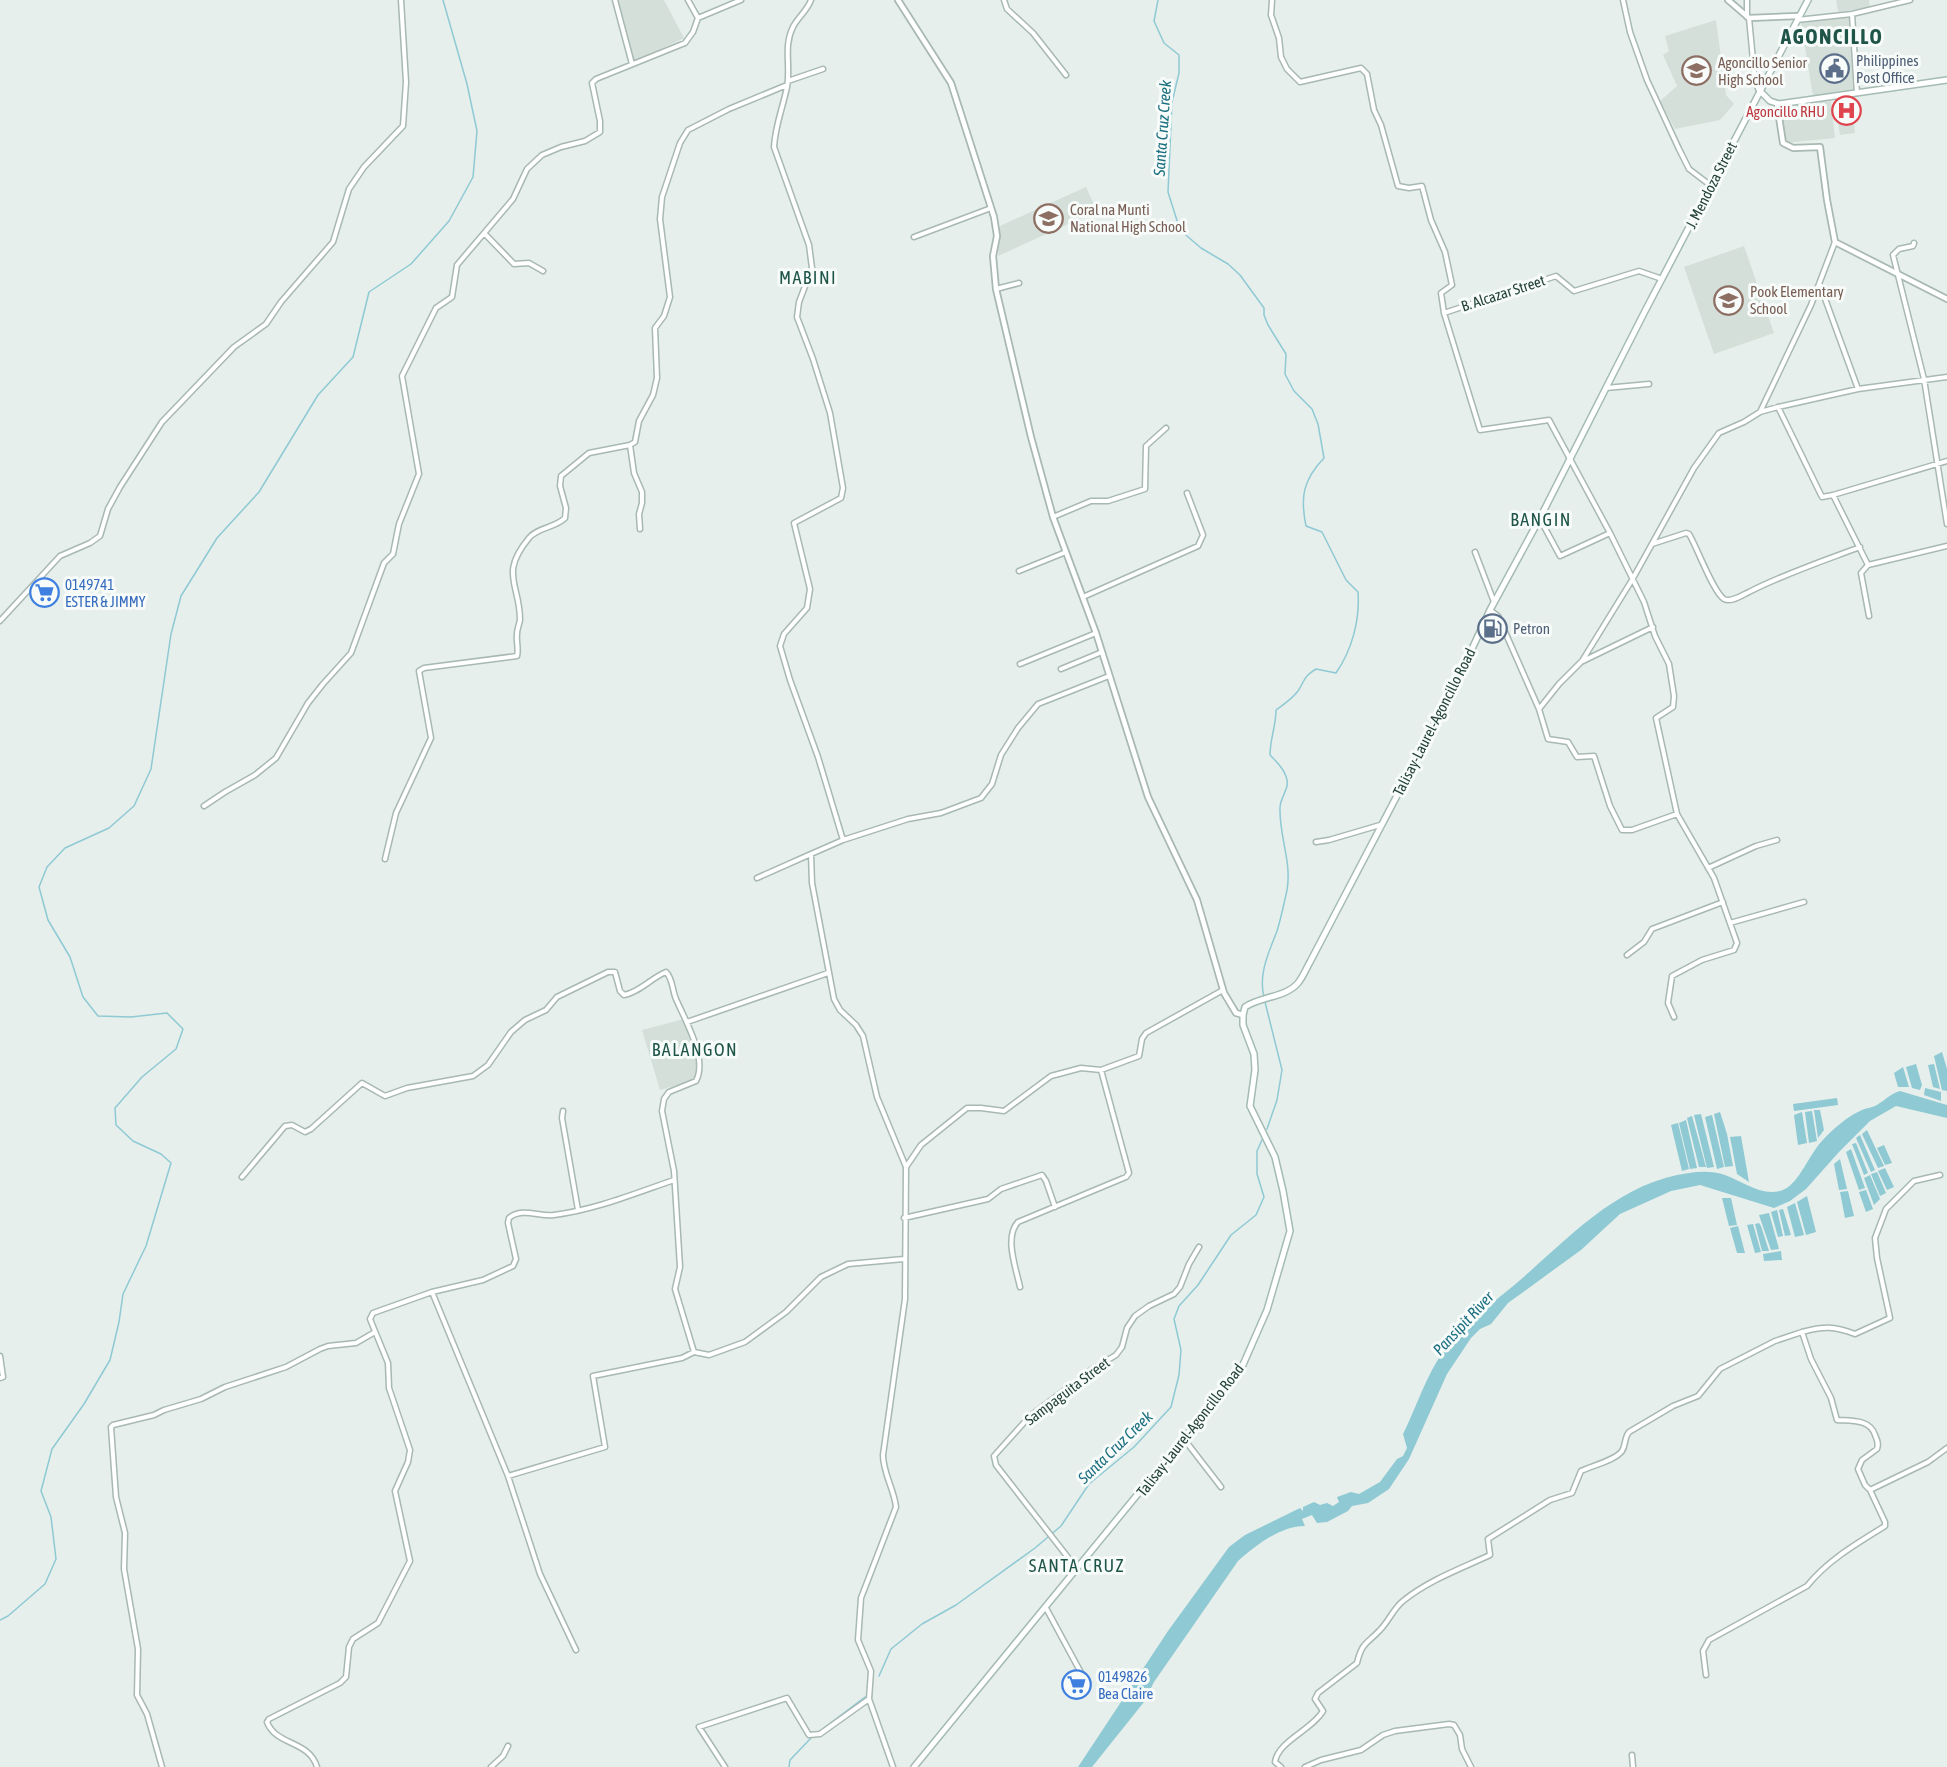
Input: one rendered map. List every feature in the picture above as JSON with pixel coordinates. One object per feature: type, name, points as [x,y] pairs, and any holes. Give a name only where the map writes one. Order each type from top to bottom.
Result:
[{"type":"main road","name":"J. Mendoza Street","points":[[1681,242],[1808,0]]},
{"type":"main road","points":[[1760,92],[1777,104],[1947,80]]},
{"type":"main road","name":"Talisay-Laurel-Agoncillo Road","points":[[914,1767],[1242,1367],[1267,1310],[1290,1231],[1275,1157],[1250,1106],[1255,1070],[1254,1054],[1243,1025],[1245,1007],[1256,1001],[1289,991],[1299,982],[1458,679],[1490,610],[1540,518],[1681,242]]},
{"type":"street","points":[[0,621],[60,556],[100,536],[108,509],[162,422],[234,347],[266,324],[281,302],[333,242],[349,189],[364,167],[403,126],[406,82],[401,0]]},
{"type":"street","points":[[615,0],[632,64]]},
{"type":"street","points":[[688,0],[698,18]]},
{"type":"street","points":[[204,806],[255,775],[276,758],[322,684],[351,653],[384,563],[393,554],[399,524],[419,474],[402,376],[436,308],[452,297],[456,265],[513,199],[527,170],[542,155],[585,141],[600,132],[592,83],[596,79],[685,43],[693,32],[698,18],[741,0]]},
{"type":"street","points":[[811,0],[808,9],[794,26],[786,47],[788,82],[775,133],[774,147],[809,245],[812,268],[799,302],[797,317],[830,413],[843,488],[841,498],[794,523],[810,589],[807,608],[784,634],[780,646],[818,757],[843,840]]},
{"type":"street","points":[[898,0],[951,83],[991,208],[997,237],[993,256],[996,289],[1030,437],[1053,517],[1096,633],[1148,796],[1197,900],[1223,990],[1230,1006],[1236,1013],[1243,1015]]},
{"type":"street","points":[[1004,0],[1007,9],[1033,33],[1066,75]]},
{"type":"street","points":[[1272,0],[1271,15],[1279,38],[1281,57],[1287,69],[1300,82],[1352,69],[1361,68],[1366,74],[1374,110],[1381,125],[1398,186],[1409,188],[1422,186],[1431,220],[1445,252],[1452,285],[1441,292],[1444,313],[1480,430],[1549,420],[1644,602],[1655,636],[1669,664],[1674,696],[1673,707],[1656,718],[1677,814],[1708,868],[1737,943],[1734,950],[1702,960],[1672,976],[1668,1003],[1674,1017]]},
{"type":"street","points":[[1623,0],[1630,32],[1647,80],[1679,149],[1689,168],[1710,184]]},
{"type":"street","points":[[1728,0],[1748,18],[1797,18],[1852,14],[1910,0]]},
{"type":"street","points":[[1747,0],[1755,81],[1760,92]]},
{"type":"street","points":[[1852,14],[1857,93]]},
{"type":"street","points":[[385,859],[396,813],[431,738],[419,671],[424,668],[517,656],[516,634],[520,618],[512,571],[519,554],[534,533],[560,523],[565,518],[566,508],[560,486],[561,476],[589,453],[630,445],[636,440],[639,421],[653,395],[657,378],[655,328],[664,316],[670,297],[660,211],[662,197],[680,142],[688,130],[729,109],[823,69]]},
{"type":"street","points":[[1760,412],[1820,284],[1835,242],[1820,147],[1793,148],[1783,143],[1777,104]]},
{"type":"street","points":[[914,237],[991,208]]},
{"type":"street","points":[[485,234],[514,264],[529,263],[543,271]]},
{"type":"street","points":[[1835,242],[1947,300]]},
{"type":"street","points":[[1914,243],[1913,246],[1894,252],[1893,255],[1924,379],[1947,524]]},
{"type":"street","name":"B. Alcazar Street","points":[[1444,313],[1556,276],[1574,291],[1639,271],[1662,279]]},
{"type":"street","points":[[996,289],[1019,282]]},
{"type":"street","points":[[1820,284],[1858,389]]},
{"type":"street","points":[[1539,709],[1582,661],[1632,580],[1694,468],[1719,433],[1760,412],[1778,407],[1858,389],[1947,377]]},
{"type":"street","points":[[1606,388],[1648,384]]},
{"type":"street","points":[[1778,407],[1822,497],[1947,461]]},
{"type":"street","points":[[1053,517],[1091,501],[1108,501],[1145,489],[1146,446],[1166,428]]},
{"type":"street","points":[[630,445],[634,473],[642,492],[639,514],[640,529]]},
{"type":"street","points":[[1083,597],[1198,546],[1203,535],[1188,493]]},
{"type":"street","points":[[1833,495],[1868,565]]},
{"type":"street","points":[[1540,518],[1560,556],[1610,533]]},
{"type":"street","points":[[1650,545],[1689,534],[1712,582],[1726,600],[1737,598],[1763,584],[1860,547]]},
{"type":"street","points":[[1869,616],[1862,573],[1868,565],[1947,546]]},
{"type":"street","points":[[1019,571],[1067,552]]},
{"type":"street","points":[[1475,552],[1494,603]]},
{"type":"street","points":[[1490,610],[1498,616],[1539,709],[1548,739],[1568,742],[1576,757],[1594,756],[1610,806],[1622,830],[1632,830],[1677,814]]},
{"type":"street","points":[[1582,661],[1653,627]]},
{"type":"street","points":[[1020,664],[1096,633]]},
{"type":"street","points":[[1061,669],[1102,652]]},
{"type":"street","points":[[757,878],[843,840],[908,819],[941,813],[981,798],[992,783],[1001,755],[1018,728],[1038,705],[1110,676]]},
{"type":"street","points":[[1316,842],[1380,825]]},
{"type":"street","points":[[1708,868],[1756,846],[1777,840]]},
{"type":"street","points":[[811,854],[812,883],[834,999],[840,1010],[863,1036],[876,1097],[906,1167],[905,1299],[883,1455],[883,1465],[894,1491],[896,1507],[861,1598],[858,1640],[871,1671],[869,1699],[893,1767]]},
{"type":"street","points":[[1627,955],[1644,942],[1652,929],[1723,902]]},
{"type":"street","points":[[1730,922],[1804,902]]},
{"type":"street","points":[[242,1177],[285,1126],[292,1125],[305,1132],[311,1130],[362,1083],[385,1096],[407,1088],[473,1076],[488,1065],[511,1032],[525,1020],[546,1010],[557,997],[608,972],[615,972],[620,991],[624,994],[633,993],[666,972],[687,1022],[700,1063],[699,1076],[693,1084],[669,1092],[664,1099],[662,1111],[674,1180],[680,1266],[675,1289],[694,1352]]},
{"type":"street","points":[[687,1022],[828,973]]},
{"type":"street","points":[[906,1167],[921,1146],[967,1108],[1004,1111],[1051,1076],[1082,1068],[1101,1070],[1139,1056],[1142,1039],[1146,1033],[1223,990]]},
{"type":"street","points":[[1020,1287],[1011,1239],[1012,1228],[1018,1222],[1126,1177],[1129,1173],[1101,1070]]},
{"type":"street","points":[[563,1111],[562,1118],[578,1210]]},
{"type":"street","points":[[904,1218],[988,1199],[1001,1189],[1042,1175],[1055,1207]]},
{"type":"street","points":[[1281,1767],[1275,1762],[1280,1748],[1312,1724],[1323,1712],[1315,1698],[1318,1693],[1357,1662],[1359,1651],[1364,1643],[1380,1631],[1402,1601],[1436,1580],[1490,1555],[1488,1539],[1550,1500],[1572,1493],[1581,1471],[1617,1455],[1623,1450],[1629,1432],[1673,1406],[1698,1396],[1720,1369],[1775,1341],[1819,1327],[1838,1327],[1855,1334],[1890,1318],[1875,1238],[1886,1209],[1914,1181],[1940,1176]]},
{"type":"street","points":[[317,1767],[315,1759],[308,1751],[275,1734],[270,1730],[267,1722],[340,1683],[346,1677],[349,1647],[353,1639],[378,1623],[410,1561],[395,1491],[408,1462],[410,1450],[389,1388],[388,1363],[370,1318],[371,1313],[432,1292],[483,1280],[513,1266],[516,1259],[508,1223],[513,1214],[556,1215],[614,1201],[674,1180]]},
{"type":"street","name":"Sampaguita Street","points":[[1077,1570],[1054,1537],[996,1465],[994,1456],[1030,1416],[1091,1370],[1116,1355],[1122,1347],[1127,1328],[1135,1317],[1149,1306],[1174,1294],[1180,1287],[1199,1247]]},
{"type":"street","points":[[508,1476],[605,1447],[593,1376],[682,1359],[694,1352],[709,1355],[745,1342],[786,1312],[821,1277],[848,1263],[904,1259]]},
{"type":"street","points":[[432,1292],[508,1476],[540,1574],[576,1650]]},
{"type":"street","points":[[162,1767],[147,1714],[137,1695],[138,1649],[124,1569],[125,1533],[116,1497],[111,1427],[201,1399],[225,1387],[286,1367],[320,1349],[356,1343],[375,1332]]},
{"type":"street","points":[[1706,1675],[1703,1651],[1709,1640],[1806,1586],[1817,1573],[1841,1554],[1885,1526],[1870,1490],[1865,1485],[1858,1469],[1862,1460],[1877,1449],[1874,1430],[1864,1422],[1837,1420],[1802,1332]]},
{"type":"street","points":[[0,1356],[3,1377],[0,1378]]},
{"type":"street","points":[[1184,1439],[1221,1487]]},
{"type":"street","points":[[1870,1490],[1928,1462],[1947,1448]]},
{"type":"street","points":[[1046,1608],[1086,1682]]},
{"type":"street","points":[[725,1767],[699,1727],[787,1698],[809,1735],[814,1736],[869,1699]]},
{"type":"street","points":[[1305,1767],[1328,1758],[1360,1750],[1383,1735],[1395,1731],[1449,1724],[1454,1725],[1460,1735],[1462,1749],[1471,1767]]},
{"type":"street","points":[[491,1767],[503,1756],[508,1746]]},
{"type":"street","points":[[1632,1755],[1633,1767]]},
{"type":"shaded area","points":[[618,0],[664,0],[684,38],[634,62]]},
{"type":"shaded area","points":[[1836,0],[1869,0],[1870,7],[1838,12]]},
{"type":"shaded area","points":[[1851,17],[1854,90],[1813,96],[1801,23]]},
{"type":"shaded area","name":"Agoncillo Senior High School","points":[[1716,20],[1726,95],[1734,104],[1720,120],[1675,129],[1660,101],[1677,86],[1663,55],[1669,51],[1665,36]]},
{"type":"shaded area","name":"Agoncillo RHU","points":[[1855,97],[1857,121],[1854,122],[1855,133],[1840,135],[1835,101]]},
{"type":"shaded area","points":[[1831,101],[1835,138],[1785,143],[1780,107]]},
{"type":"shaded area","name":"Coral na Munti National High School","points":[[1086,187],[1097,211],[998,256],[1000,226]]},
{"type":"shaded area","name":"Pook Elementary School","points":[[1744,246],[1774,333],[1714,354],[1684,267]]},
{"type":"shaded area","points":[[684,1019],[698,1069],[695,1080],[660,1090],[642,1030]]},
{"type":"water","points":[[1942,1052],[1947,1069],[1947,1091],[1942,1090],[1934,1056]]},
{"type":"water","points":[[1916,1064],[1922,1085],[1920,1090],[1912,1088],[1906,1067]]},
{"type":"water","points":[[1934,1064],[1940,1089],[1933,1087],[1928,1065]]},
{"type":"water","points":[[1903,1067],[1909,1087],[1898,1087],[1894,1073]]},
{"type":"water","points":[[1925,1088],[1941,1092],[1941,1101],[1924,1095]]},
{"type":"water","points":[[1900,1091],[1947,1105],[1947,1118],[1896,1106],[1870,1121],[1806,1189],[1790,1201],[1774,1208],[1700,1185],[1671,1191],[1620,1214],[1581,1250],[1508,1303],[1491,1324],[1480,1329],[1471,1338],[1447,1374],[1409,1459],[1389,1489],[1368,1503],[1352,1506],[1348,1511],[1327,1522],[1317,1523],[1312,1515],[1302,1519],[1305,1526],[1277,1533],[1238,1561],[1154,1682],[1144,1702],[1092,1767],[1078,1767],[1168,1631],[1229,1547],[1245,1535],[1300,1508],[1303,1511],[1303,1507],[1314,1502],[1333,1506],[1339,1502],[1337,1497],[1351,1492],[1359,1494],[1380,1482],[1397,1459],[1403,1456],[1407,1448],[1403,1434],[1427,1380],[1445,1349],[1471,1322],[1577,1230],[1597,1214],[1640,1187],[1664,1178],[1689,1173],[1721,1174],[1762,1191],[1777,1192],[1785,1189],[1800,1174],[1821,1142],[1839,1125],[1854,1114],[1875,1106]]},
{"type":"water","points":[[1837,1098],[1838,1105],[1794,1111],[1793,1104]]},
{"type":"water","points":[[1814,1110],[1820,1110],[1824,1130],[1818,1138]]},
{"type":"water","points":[[1812,1111],[1817,1141],[1809,1143],[1805,1112]]},
{"type":"water","points":[[1720,1112],[1733,1166],[1725,1167],[1714,1114]]},
{"type":"water","points":[[1802,1112],[1807,1143],[1798,1145],[1794,1115]]},
{"type":"water","points":[[1701,1114],[1714,1167],[1707,1168],[1694,1115]]},
{"type":"water","points":[[1712,1115],[1724,1167],[1717,1169],[1705,1117]]},
{"type":"water","points":[[1692,1116],[1706,1167],[1699,1167],[1687,1118]]},
{"type":"water","points":[[1686,1120],[1697,1168],[1690,1169],[1679,1123]]},
{"type":"water","points":[[1678,1123],[1689,1169],[1682,1171],[1671,1125]]},
{"type":"water","points":[[1867,1130],[1884,1166],[1878,1168],[1862,1134]]},
{"type":"water","points":[[1860,1135],[1875,1170],[1871,1172],[1856,1138]]},
{"type":"water","points":[[1741,1136],[1749,1182],[1737,1174],[1730,1137]]},
{"type":"water","points":[[1856,1143],[1868,1173],[1864,1175],[1852,1144]]},
{"type":"water","points":[[1884,1145],[1892,1163],[1885,1165],[1877,1148]]},
{"type":"water","points":[[1851,1149],[1865,1188],[1859,1190],[1846,1152]]},
{"type":"water","points":[[1840,1159],[1847,1189],[1839,1190],[1834,1164]]},
{"type":"water","points":[[1885,1168],[1894,1187],[1887,1190],[1878,1171]]},
{"type":"water","points":[[1877,1172],[1886,1193],[1880,1196],[1871,1174]]},
{"type":"water","points":[[1870,1175],[1880,1199],[1874,1205],[1864,1178]]},
{"type":"water","points":[[1866,1190],[1873,1209],[1866,1212],[1859,1192]]},
{"type":"water","points":[[1848,1191],[1854,1216],[1845,1218],[1840,1192]]},
{"type":"water","points":[[1807,1196],[1816,1232],[1806,1235],[1797,1202]]},
{"type":"water","points":[[1722,1198],[1731,1198],[1737,1225],[1729,1226]]},
{"type":"water","points":[[1795,1203],[1804,1235],[1795,1237],[1787,1207]]},
{"type":"water","points":[[1783,1209],[1791,1235],[1785,1236],[1779,1210]]},
{"type":"water","points":[[1777,1210],[1783,1236],[1778,1237],[1771,1212]]},
{"type":"water","points":[[1769,1213],[1779,1249],[1771,1250],[1759,1215]]},
{"type":"water","points":[[1759,1223],[1769,1251],[1762,1251],[1755,1224]]},
{"type":"water","points":[[1753,1224],[1761,1252],[1755,1253],[1747,1225]]},
{"type":"water","points":[[1738,1226],[1745,1253],[1737,1253],[1730,1228]]},
{"type":"water","points":[[1781,1251],[1782,1260],[1764,1261],[1763,1254]]},
{"type":"waterway","points":[[0,1620],[8,1616],[45,1584],[56,1559],[51,1517],[41,1491],[52,1449],[84,1404],[110,1360],[123,1294],[146,1246],[171,1163],[161,1154],[133,1141],[116,1125],[115,1108],[142,1077],[176,1049],[183,1029],[167,1013],[131,1017],[98,1016],[83,997],[70,957],[48,920],[39,887],[47,867],[65,848],[109,828],[134,806],[151,769],[171,634],[181,596],[217,538],[259,492],[318,395],[353,357],[369,292],[411,264],[449,221],[473,177],[477,131],[467,84],[443,0]]},
{"type":"waterway","name":"Santa Cruz Creek","points":[[1158,0],[1154,21],[1164,43],[1179,55],[1179,73],[1172,102],[1168,192],[1180,230],[1201,248],[1228,264],[1240,275],[1264,308],[1268,325],[1286,354],[1285,374],[1294,391],[1312,409],[1318,424],[1324,458],[1311,474],[1305,489],[1303,506],[1306,526],[1322,532],[1346,580],[1358,592],[1358,613],[1354,634],[1336,673],[1316,669],[1306,677],[1298,691],[1276,710],[1270,755],[1282,769],[1287,782],[1281,802],[1280,818],[1288,880],[1280,921],[1263,972],[1264,997]]},
{"type":"waterway","name":"Santa Cruz Creek","points":[[1265,1002],[1282,1070],[1277,1100],[1267,1129]]},
{"type":"waterway","name":"Santa Cruz Creek","points":[[879,1676],[891,1649],[922,1624],[956,1605],[1035,1548],[1061,1526],[1089,1484],[1134,1447],[1171,1407],[1179,1375],[1181,1350],[1174,1319],[1179,1306],[1198,1285],[1231,1235],[1256,1215],[1264,1197],[1257,1174],[1257,1151],[1262,1140]]},
{"type":"waterway","name":"Santa Cruz Creek","points":[[820,1731],[865,1697]]},
{"type":"waterway","name":"Santa Cruz Creek","points":[[789,1767],[790,1760],[811,1738]]},
{"type":"place","name":"Philippines Post Office","points":[[1835,69]]},
{"type":"place","name":"Agoncillo Senior High School","points":[[1697,71]]},
{"type":"place","name":"Agoncillo RHU","points":[[1846,111]]},
{"type":"place","name":"Coral na Munti National High School","points":[[1049,218]]},
{"type":"place","name":"Pook Elementary School","points":[[1729,300]]},
{"type":"place","name":"0149741 ESTER & JIMMY","points":[[44,593]]},
{"type":"place","name":"Petron","points":[[1492,628]]},
{"type":"place","name":"0149826 Bea Claire","points":[[1077,1685]]},
{"type":"district","name":"AGONCILLO","points":[[1832,36]]},
{"type":"district","name":"MABINI","points":[[808,277]]},
{"type":"district","name":"BANGIN","points":[[1541,519]]},
{"type":"district","name":"BALANGON","points":[[695,1049]]},
{"type":"district","name":"SANTA CRUZ","points":[[1077,1565]]},
{"type":"water label","name":"Pansipit River","points":[[1463,1323]]}]
